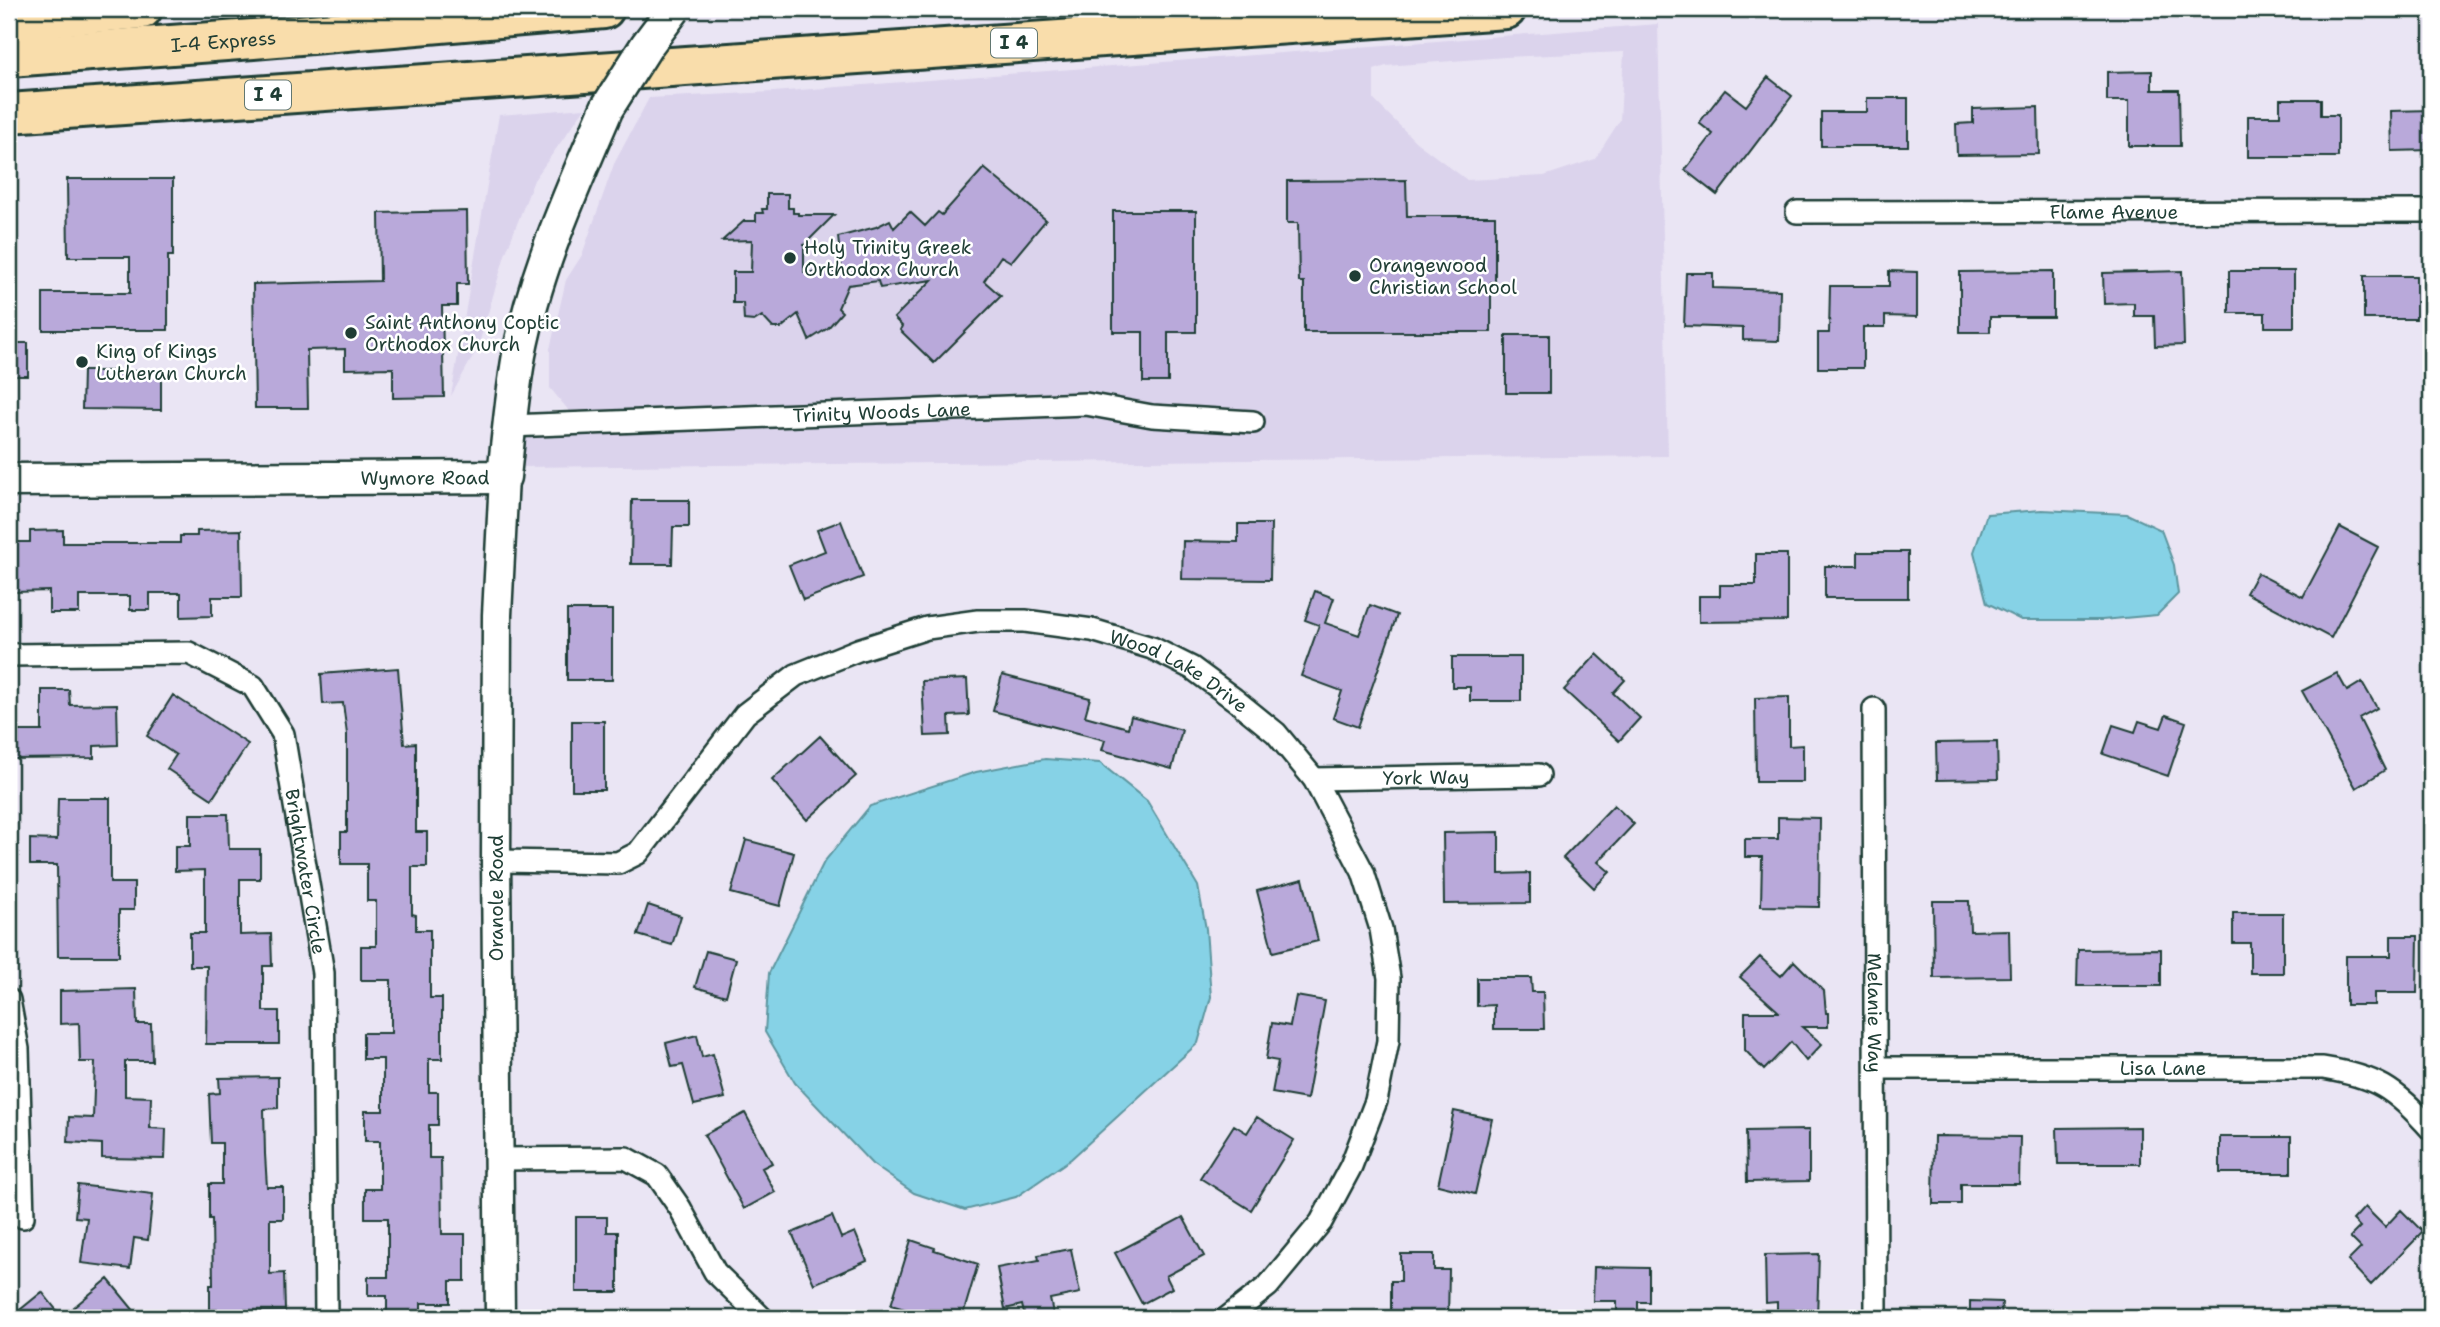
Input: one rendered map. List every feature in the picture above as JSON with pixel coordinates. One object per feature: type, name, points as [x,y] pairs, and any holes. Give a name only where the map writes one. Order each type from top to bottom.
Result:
[{"type":"highway","points":[[9,20],[142,9]]},
{"type":"highway","name":"I-4 Express","points":[[9,57],[604,9]]},
{"type":"highway","name":"I 4","points":[[9,113],[1506,9]]},
{"type":"main road","name":"Wymore Road","points":[[9,480],[504,477],[519,354],[557,226],[607,108],[647,45],[674,9]]},
{"type":"street","name":"Flame Avenue","points":[[1797,212],[2431,211]]},
{"type":"street","name":"Trinity Woods Lane","points":[[509,426],[1086,404],[1152,416],[1253,422]]},
{"type":"street","name":"Oranole Road","points":[[500,1318],[497,615],[504,477]]},
{"type":"street","name":"Wood Lake Drive","points":[[496,861],[618,863],[638,853],[745,714],[796,676],[858,650],[927,628],[978,621],[1025,621],[1092,630],[1152,648],[1192,667],[1276,733],[1314,779],[1363,872],[1381,929],[1389,978],[1388,1041],[1376,1101],[1351,1167],[1321,1222],[1268,1286],[1227,1318]]},
{"type":"street","name":"Brightwater Circle","points":[[9,655],[189,653],[253,686],[284,734],[323,972],[326,1318]]},
{"type":"street","name":"Melanie Way","points":[[1874,709],[1876,1318]]},
{"type":"street","name":"York Way","points":[[1314,779],[1539,775]]},
{"type":"street","points":[[9,1000],[18,1049],[23,1217]]},
{"type":"street","name":"Lisa Lane","points":[[1876,1068],[2323,1068],[2357,1073],[2385,1086],[2410,1105],[2431,1129]]},
{"type":"street","points":[[498,1159],[626,1158],[657,1175],[680,1208],[715,1272],[762,1318]]},
{"type":"shaded area","points":[[1658,24],[1668,456],[517,467],[520,435],[1085,415],[1152,427],[1264,432],[1265,412],[1154,406],[1086,394],[570,412],[550,388],[550,349],[566,280],[582,255],[614,164],[649,98],[773,92]],"holes":[[[1624,52],[1620,120],[1595,159],[1544,176],[1467,180],[1416,142],[1374,100],[1374,70],[1386,66],[1505,57]]]},
{"type":"shaded area","points":[[585,108],[534,180],[505,255],[478,347],[451,396],[499,115]]},
{"type":"water","points":[[2042,510],[2127,514],[2161,530],[2174,565],[2178,594],[2157,615],[2102,620],[2021,620],[1987,603],[1974,552],[1987,514]]},
{"type":"water","points":[[1045,759],[1100,763],[1147,801],[1198,886],[1206,929],[1211,997],[1198,1043],[1071,1159],[1016,1197],[965,1210],[914,1193],[872,1164],[795,1083],[765,1032],[769,973],[824,862],[870,806],[976,772]]},
{"type":"building","points":[[2152,71],[2152,90],[2179,90],[2180,146],[2129,146],[2129,101],[2107,101],[2107,72]]},
{"type":"building","points":[[1768,77],[1792,96],[1717,195],[1685,170],[1713,134],[1699,123],[1725,90],[1746,106]]},
{"type":"building","points":[[1867,98],[1908,98],[1908,146],[1821,146],[1821,112],[1867,112]]},
{"type":"building","points":[[2280,99],[2321,99],[2321,115],[2338,115],[2338,157],[2248,157],[2248,116],[2280,116]]},
{"type":"building","points":[[2038,107],[2039,154],[1957,155],[1956,124],[1973,123],[1973,109]]},
{"type":"building","points":[[2431,110],[2431,150],[2392,151],[2391,111]]},
{"type":"building","points":[[984,168],[1046,220],[1011,262],[1001,256],[984,281],[1001,296],[934,363],[900,330],[902,326],[894,318],[932,280],[880,288],[878,281],[848,285],[838,308],[842,312],[828,328],[809,340],[798,314],[781,328],[773,328],[762,316],[754,321],[744,320],[743,303],[733,303],[733,272],[751,272],[752,240],[722,241],[744,221],[756,221],[756,213],[763,213],[762,209],[767,209],[767,194],[788,194],[788,208],[793,208],[793,213],[798,215],[834,215],[804,245],[804,272],[842,272],[838,237],[876,227],[890,220],[894,228],[910,212],[925,226],[938,212],[942,215]]},
{"type":"building","points":[[67,179],[173,179],[173,256],[168,256],[168,330],[43,330],[43,293],[130,293],[130,257],[68,257]]},
{"type":"building","points":[[1406,180],[1407,216],[1495,216],[1495,282],[1491,282],[1491,332],[1304,332],[1304,282],[1299,282],[1298,223],[1287,223],[1287,181]]},
{"type":"building","points":[[467,211],[468,284],[457,284],[457,306],[442,306],[444,397],[393,398],[393,368],[345,369],[345,349],[307,350],[308,408],[255,408],[253,284],[380,281],[379,213]]},
{"type":"building","points":[[1113,211],[1196,211],[1196,332],[1168,332],[1168,382],[1143,382],[1143,332],[1113,332]]},
{"type":"building","points":[[1889,271],[1917,272],[1917,317],[1885,316],[1885,327],[1863,327],[1863,368],[1818,368],[1818,333],[1829,333],[1830,286],[1889,286]]},
{"type":"building","points":[[2053,271],[2053,317],[1990,317],[1990,332],[1960,332],[1960,272]]},
{"type":"building","points":[[2182,271],[2184,345],[2155,346],[2154,316],[2134,316],[2134,303],[2104,304],[2103,273]]},
{"type":"building","points":[[2229,271],[2294,271],[2294,327],[2265,327],[2265,313],[2229,313]]},
{"type":"building","points":[[1686,273],[1713,273],[1713,288],[1780,290],[1779,341],[1743,340],[1743,328],[1684,326]]},
{"type":"building","points":[[2364,276],[2416,276],[2416,319],[2364,319]]},
{"type":"building","points":[[1506,335],[1549,335],[1549,393],[1506,393]]},
{"type":"building","points":[[9,343],[28,343],[28,376],[9,376]]},
{"type":"building","points":[[83,371],[161,371],[161,410],[82,409]]},
{"type":"building","points":[[632,500],[689,500],[689,527],[673,527],[672,564],[631,564]]},
{"type":"building","points":[[841,521],[863,577],[803,600],[789,565],[825,551],[817,530]]},
{"type":"building","points":[[1238,524],[1271,524],[1270,580],[1182,579],[1183,541],[1238,542]]},
{"type":"building","points":[[2340,527],[2378,547],[2331,638],[2246,593],[2257,573],[2303,597]]},
{"type":"building","points":[[63,530],[63,543],[180,543],[180,536],[197,536],[197,531],[241,530],[242,597],[212,597],[212,616],[181,617],[181,593],[150,593],[150,610],[130,610],[130,596],[79,596],[79,613],[49,613],[49,591],[14,592],[14,542],[30,542],[30,531]]},
{"type":"building","points":[[1858,552],[1908,552],[1908,598],[1825,598],[1825,566],[1858,566]]},
{"type":"building","points":[[1756,554],[1787,554],[1787,621],[1699,622],[1699,596],[1720,596],[1720,585],[1756,585]]},
{"type":"building","points":[[1315,591],[1334,598],[1325,623],[1359,635],[1370,605],[1397,615],[1358,727],[1333,718],[1342,691],[1301,676],[1319,625],[1305,620]]},
{"type":"building","points":[[567,610],[612,610],[612,680],[567,680]]},
{"type":"building","points":[[1597,654],[1625,680],[1613,693],[1640,718],[1619,741],[1564,690]]},
{"type":"building","points":[[1452,657],[1521,657],[1521,701],[1470,701],[1470,687],[1452,687]]},
{"type":"building","points":[[398,668],[404,744],[416,743],[416,832],[427,832],[427,867],[412,867],[412,914],[416,915],[416,930],[430,930],[430,998],[442,998],[442,1059],[429,1059],[429,1092],[438,1092],[438,1125],[429,1125],[429,1158],[441,1158],[442,1234],[465,1234],[465,1281],[450,1281],[450,1303],[421,1303],[421,1318],[387,1318],[387,1296],[368,1296],[368,1277],[388,1277],[388,1218],[365,1218],[365,1189],[380,1189],[380,1141],[365,1141],[365,1111],[383,1111],[383,1059],[363,1059],[363,1033],[391,1033],[391,980],[361,980],[361,946],[376,946],[376,901],[367,901],[367,864],[341,864],[341,832],[347,832],[347,734],[343,703],[323,704],[321,674]]},
{"type":"building","points":[[2337,673],[2347,691],[2362,682],[2377,708],[2359,718],[2385,770],[2356,788],[2302,691]]},
{"type":"building","points":[[1002,675],[1090,698],[1085,716],[1128,728],[1131,716],[1182,730],[1172,769],[1102,750],[1105,740],[993,711]]},
{"type":"building","points":[[967,679],[969,715],[949,716],[950,735],[925,736],[922,681]]},
{"type":"building","points":[[42,690],[69,690],[70,705],[117,704],[118,745],[94,746],[94,758],[13,759],[13,731],[42,731]]},
{"type":"building","points":[[173,695],[248,744],[212,799],[167,769],[176,755],[147,736]]},
{"type":"building","points":[[1789,697],[1789,746],[1803,745],[1803,782],[1756,782],[1755,698]]},
{"type":"building","points":[[2166,715],[2186,722],[2168,776],[2103,754],[2113,725],[2135,732],[2139,721],[2161,728]]},
{"type":"building","points":[[572,721],[604,721],[604,790],[572,790]]},
{"type":"building","points":[[820,736],[856,776],[807,820],[772,780]]},
{"type":"building","points":[[1997,742],[1998,779],[1937,780],[1936,743]]},
{"type":"building","points":[[58,798],[110,798],[110,883],[134,883],[134,910],[119,910],[119,956],[58,956],[57,865],[30,865],[30,839],[57,840]]},
{"type":"building","points":[[1614,805],[1634,824],[1598,862],[1610,872],[1594,888],[1563,858]]},
{"type":"building","points":[[190,814],[228,814],[229,849],[260,849],[260,879],[240,879],[240,935],[271,934],[272,966],[263,966],[263,1011],[279,1011],[279,1044],[206,1044],[207,966],[190,966],[190,933],[205,933],[205,870],[175,871],[175,846],[190,846]]},
{"type":"building","points":[[1778,817],[1820,818],[1819,907],[1761,906],[1762,857],[1745,857],[1745,839],[1778,839]]},
{"type":"building","points":[[1499,832],[1499,874],[1530,873],[1530,903],[1444,904],[1443,833]]},
{"type":"building","points":[[746,840],[794,853],[780,906],[731,893]]},
{"type":"building","points":[[1303,879],[1318,941],[1273,952],[1257,891]]},
{"type":"building","points":[[1933,901],[1969,901],[1970,931],[2009,930],[2010,977],[1934,978]]},
{"type":"building","points":[[648,905],[681,916],[672,945],[638,935]]},
{"type":"building","points":[[2233,913],[2283,913],[2283,973],[2250,973],[2250,943],[2233,943]]},
{"type":"building","points":[[2391,936],[2418,936],[2417,993],[2374,993],[2374,1005],[2346,1005],[2346,956],[2391,956]]},
{"type":"building","points":[[2161,949],[2161,986],[2077,986],[2078,950]]},
{"type":"building","points":[[706,951],[736,959],[726,996],[695,987]]},
{"type":"building","points":[[1760,957],[1781,976],[1794,961],[1824,991],[1828,1027],[1802,1027],[1822,1044],[1806,1061],[1791,1042],[1764,1070],[1745,1050],[1745,1012],[1779,1012],[1740,977]]},
{"type":"building","points":[[1477,978],[1531,978],[1532,992],[1543,992],[1544,1029],[1494,1029],[1494,1005],[1477,1006]]},
{"type":"building","points":[[136,989],[137,1024],[151,1024],[152,1061],[125,1061],[125,1096],[151,1097],[150,1128],[166,1129],[165,1159],[102,1158],[102,1144],[68,1142],[69,1117],[93,1118],[95,1062],[80,1062],[79,1023],[60,1024],[60,991]]},
{"type":"building","points":[[1296,996],[1325,1001],[1307,1099],[1272,1093],[1278,1061],[1266,1059],[1272,1023],[1290,1026]]},
{"type":"building","points":[[697,1035],[702,1057],[713,1054],[725,1098],[694,1105],[683,1065],[672,1067],[666,1043]]},
{"type":"building","points":[[278,1077],[278,1108],[264,1109],[265,1154],[267,1187],[283,1187],[283,1219],[270,1219],[270,1274],[284,1273],[285,1311],[210,1312],[210,1285],[213,1285],[209,1184],[222,1184],[222,1143],[211,1143],[209,1094],[220,1093],[219,1078]]},
{"type":"building","points":[[1454,1111],[1492,1119],[1475,1194],[1438,1185]]},
{"type":"building","points":[[745,1113],[772,1163],[762,1168],[775,1192],[744,1209],[704,1135]]},
{"type":"building","points":[[1257,1117],[1294,1140],[1251,1210],[1200,1178],[1234,1125],[1247,1133]]},
{"type":"building","points":[[2140,1127],[2140,1164],[2058,1164],[2057,1128]]},
{"type":"building","points":[[1809,1130],[1809,1181],[1747,1182],[1746,1131]]},
{"type":"building","points":[[1934,1136],[2020,1137],[2019,1184],[1961,1184],[1961,1204],[1933,1204]]},
{"type":"building","points":[[2220,1137],[2291,1137],[2291,1173],[2220,1173]]},
{"type":"building","points":[[78,1185],[153,1194],[148,1240],[134,1238],[130,1269],[81,1263],[87,1218],[75,1217]]},
{"type":"building","points":[[2365,1207],[2385,1227],[2401,1210],[2423,1232],[2371,1285],[2348,1261],[2361,1248],[2350,1237],[2360,1227],[2353,1220]]},
{"type":"building","points":[[832,1216],[841,1238],[855,1232],[867,1261],[814,1284],[792,1233]]},
{"type":"building","points":[[576,1217],[607,1217],[607,1232],[618,1232],[618,1292],[576,1292]]},
{"type":"building","points":[[1183,1217],[1204,1256],[1166,1276],[1172,1288],[1142,1304],[1115,1253]]},
{"type":"building","points":[[911,1240],[978,1264],[962,1318],[935,1318],[891,1305]]},
{"type":"building","points":[[1071,1249],[1080,1293],[1050,1299],[1054,1318],[1025,1318],[1022,1305],[1005,1309],[997,1268],[1039,1260],[1038,1255]]},
{"type":"building","points":[[1401,1254],[1434,1254],[1434,1270],[1449,1270],[1448,1318],[1391,1318],[1391,1281],[1401,1281]]},
{"type":"building","points":[[1819,1254],[1817,1318],[1777,1318],[1777,1302],[1766,1303],[1765,1255]]},
{"type":"building","points":[[1594,1267],[1649,1268],[1649,1302],[1638,1302],[1638,1318],[1617,1318],[1617,1301],[1593,1301]]},
{"type":"building","points":[[108,1279],[140,1318],[10,1318],[42,1292],[62,1317]]},
{"type":"building","points":[[1970,1301],[2002,1302],[2001,1318],[1970,1318]]},
{"type":"place","name":"Holy Trinity Greek Orthodox Church","points":[[790,258]]},
{"type":"place","name":"Orangewood Christian School","points":[[1355,276]]},
{"type":"place","name":"Saint Anthony Coptic Orthodox Church","points":[[351,333]]},
{"type":"place","name":"King of Kings Lutheran Church","points":[[82,362]]}]
